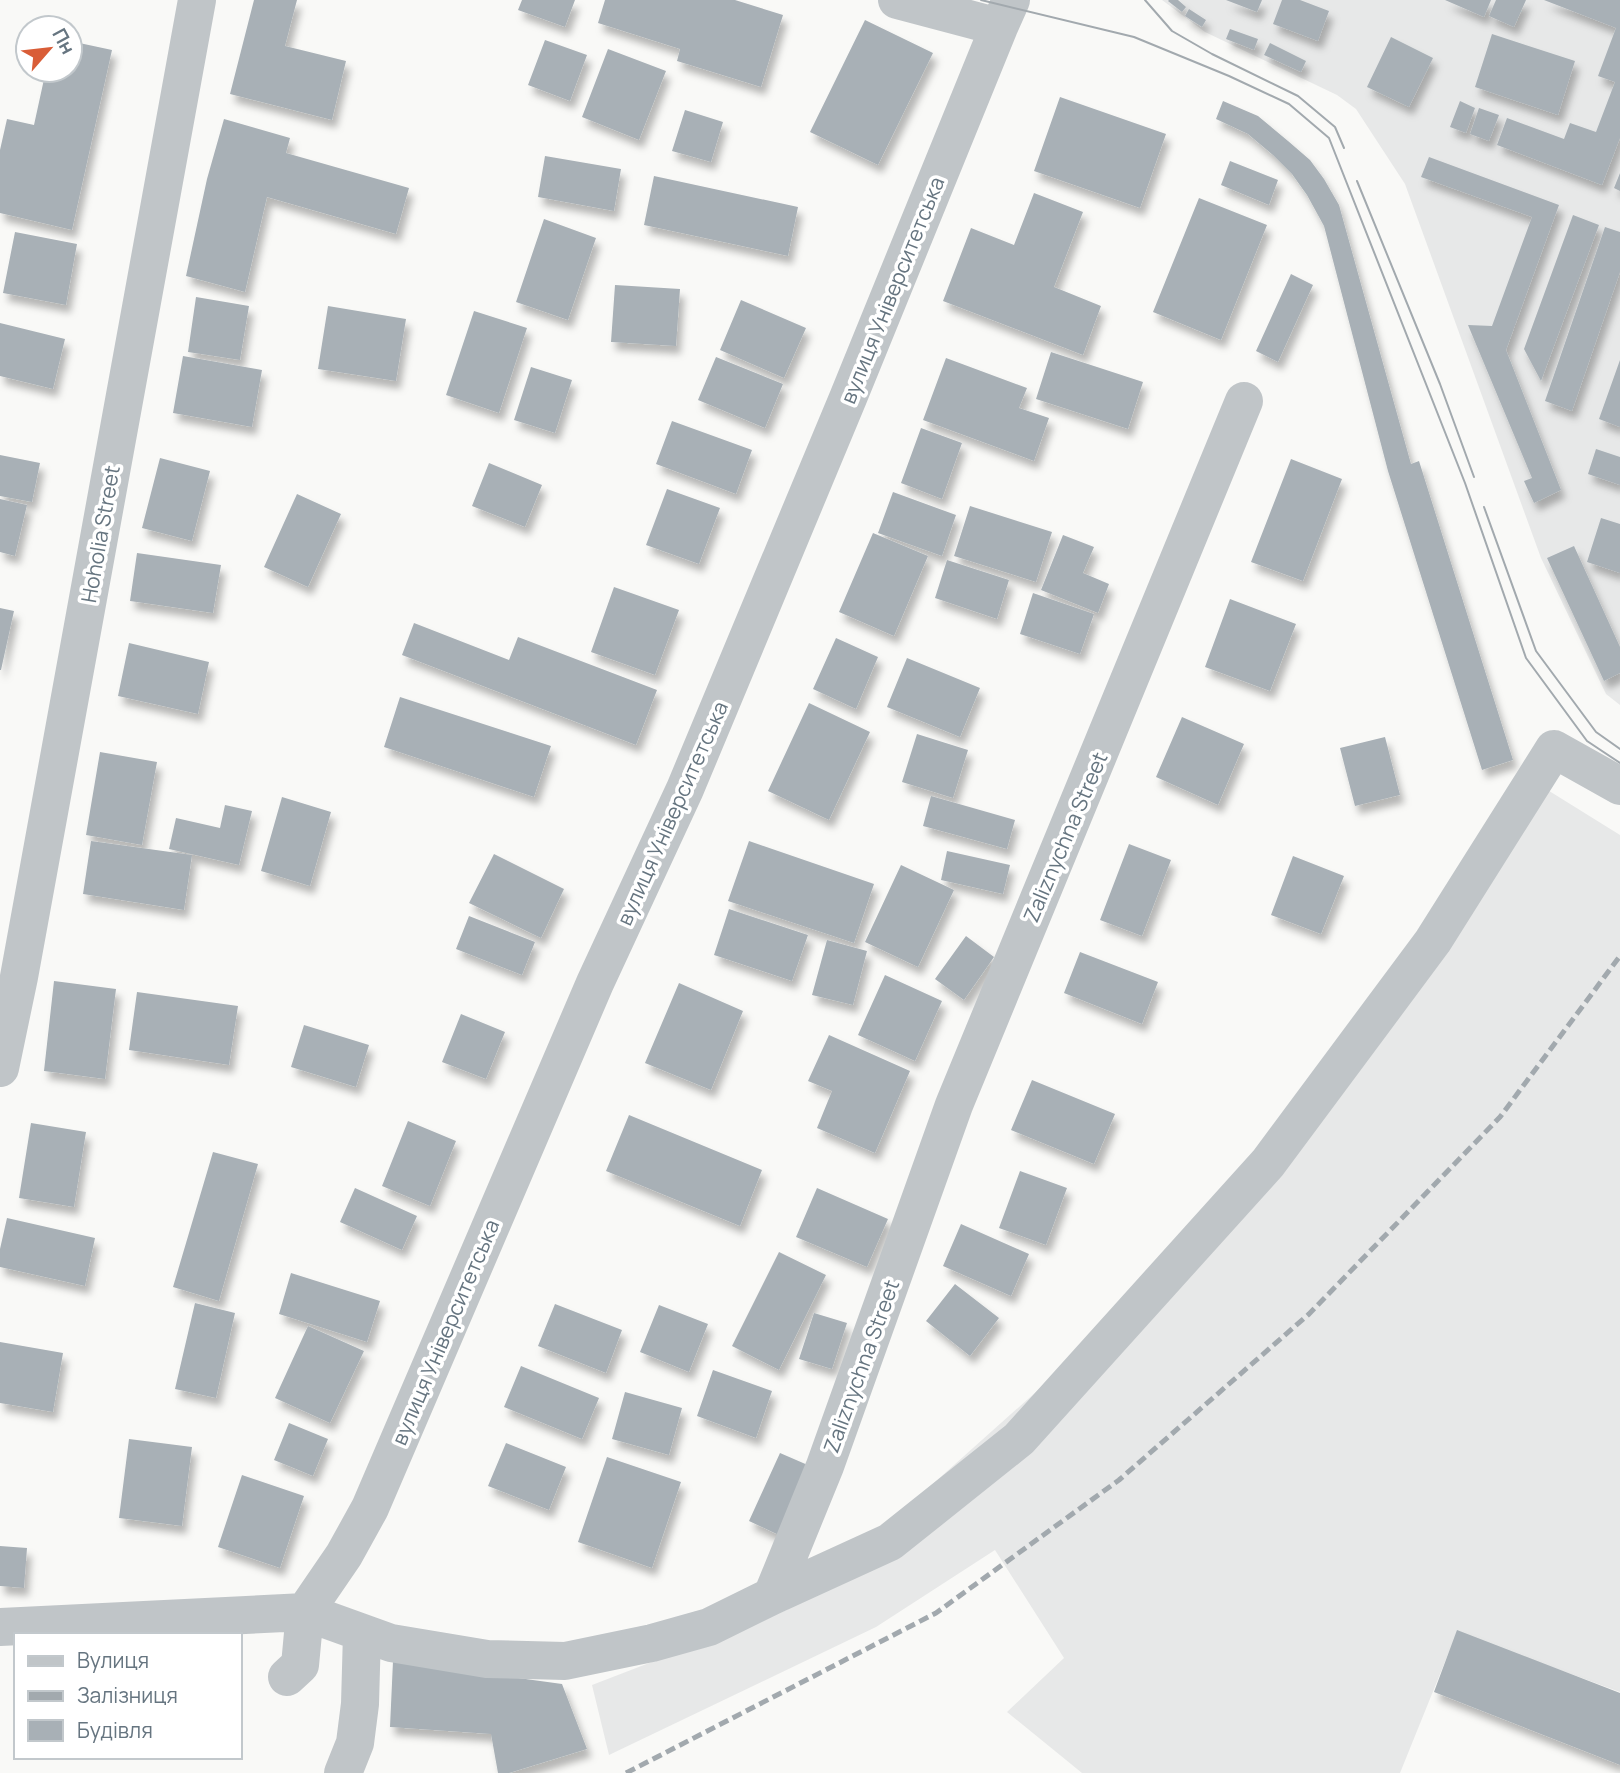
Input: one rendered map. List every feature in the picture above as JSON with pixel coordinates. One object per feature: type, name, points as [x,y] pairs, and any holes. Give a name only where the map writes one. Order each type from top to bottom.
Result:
[{"type":"street","name":"Hoholia Street","points":[[0,1068],[198,0]]},
{"type":"street","points":[[897,0],[1005,13]]},
{"type":"street","name":"вулиця Університетська","points":[[305,1612],[344,1555],[370,1508],[595,982],[685,789],[1005,13]]},
{"type":"street","name":"Zaliznychna Street","points":[[772,1596],[825,1466],[954,1105],[1244,401]]},
{"type":"street","points":[[0,1627],[305,1612],[391,1643],[487,1659],[565,1661],[652,1643],[709,1627],[890,1542],[1019,1439],[1268,1163],[1433,941],[1554,749],[1620,786]]},
{"type":"street","points":[[287,1677],[300,1665],[305,1612]]},
{"type":"street","points":[[343,1773],[355,1743],[360,1704],[362,1633]]},
{"type":"shaded area","points":[[1162,0],[1620,0],[1620,705],[1606,694],[1541,558],[1405,184],[1356,109],[1337,95],[1205,32]]},
{"type":"shaded area","points":[[1546,789],[1620,835],[1620,1692],[1457,1632],[1400,1773],[1082,1773],[1007,1712],[1064,1658],[995,1550],[876,1627],[609,1755],[592,1685],[787,1610],[935,1482],[1253,1198]]},
{"type":"building","points":[[254,0],[297,0],[285,46],[346,61],[332,120],[230,94]]},
{"type":"building","points":[[522,0],[575,0],[565,27],[518,10]]},
{"type":"building","points":[[605,0],[735,0],[783,15],[761,87],[677,61],[680,49],[598,23]]},
{"type":"building","points":[[1169,0],[1178,0],[1186,7],[1182,12]]},
{"type":"building","points":[[1226,0],[1262,0],[1257,12]]},
{"type":"building","points":[[1282,0],[1300,0],[1329,11],[1318,41],[1273,24]]},
{"type":"building","points":[[1445,0],[1491,0],[1484,17]]},
{"type":"building","points":[[1496,0],[1526,0],[1514,27],[1489,16]]},
{"type":"building","points":[[1544,0],[1620,0],[1620,138],[1602,185],[1497,145],[1507,118],[1564,139],[1570,123],[1596,132],[1615,82],[1598,76],[1616,28]]},
{"type":"building","points":[[1189,9],[1206,20],[1202,27],[1185,16]]},
{"type":"building","points":[[865,20],[933,53],[878,165],[810,132]]},
{"type":"building","points":[[1230,29],[1258,39],[1254,50],[1226,39]]},
{"type":"building","points":[[1492,34],[1575,61],[1558,115],[1475,87]]},
{"type":"building","points":[[1391,37],[1433,58],[1409,107],[1367,87]]},
{"type":"building","points":[[545,40],[587,55],[570,101],[528,85]]},
{"type":"building","points":[[1270,43],[1306,61],[1301,72],[1264,55]]},
{"type":"building","points":[[84,44],[112,50],[72,230],[0,213],[0,150],[7,119],[34,125],[43,84],[84,84]]},
{"type":"building","points":[[608,49],[666,71],[639,140],[582,117]]},
{"type":"building","points":[[1060,97],[1166,134],[1140,208],[1034,171]]},
{"type":"building","points":[[1223,101],[1258,116],[1310,160],[1339,205],[1411,464],[1419,461],[1513,760],[1482,770],[1388,471],[1324,226],[1292,174],[1273,155],[1248,134],[1216,119]]},
{"type":"building","points":[[1460,101],[1475,108],[1466,133],[1450,127]]},
{"type":"building","points":[[1479,108],[1499,115],[1489,141],[1470,134]]},
{"type":"building","points":[[685,110],[723,122],[711,162],[672,151]]},
{"type":"building","points":[[224,119],[290,138],[286,153],[409,188],[396,234],[267,197],[245,292],[186,276],[207,179]]},
{"type":"building","points":[[545,156],[621,169],[614,211],[538,197]]},
{"type":"building","points":[[1429,157],[1559,205],[1506,350],[1561,490],[1534,503],[1524,481],[1532,478],[1468,325],[1492,326],[1532,217],[1421,177]]},
{"type":"building","points":[[1230,161],[1278,180],[1269,205],[1221,185]]},
{"type":"building","points":[[1620,173],[1620,191],[1614,188]]},
{"type":"building","points":[[654,176],[798,207],[788,256],[644,225]]},
{"type":"building","points":[[1034,193],[1083,212],[1054,287],[1101,306],[1083,355],[943,301],[971,228],[1014,245]]},
{"type":"building","points":[[1199,198],[1267,225],[1221,340],[1153,312]]},
{"type":"building","points":[[1573,215],[1599,225],[1541,381],[1524,349]]},
{"type":"building","points":[[544,219],[596,238],[568,320],[516,302]]},
{"type":"building","points":[[1605,227],[1620,232],[1620,272],[1572,411],[1545,401]]},
{"type":"building","points":[[15,232],[77,244],[66,305],[3,293]]},
{"type":"building","points":[[1291,274],[1313,285],[1278,362],[1256,351]]},
{"type":"building","points":[[615,285],[680,289],[676,346],[611,342]]},
{"type":"building","points":[[196,297],[249,306],[240,360],[188,352]]},
{"type":"building","points":[[741,300],[806,328],[784,378],[720,350]]},
{"type":"building","points":[[328,306],[406,319],[396,381],[318,369]]},
{"type":"building","points":[[474,311],[527,328],[499,413],[446,395]]},
{"type":"building","points":[[0,323],[65,339],[53,389],[0,376]]},
{"type":"building","points":[[1051,352],[1143,382],[1128,429],[1036,399]]},
{"type":"building","points":[[183,356],[262,370],[252,427],[173,413]]},
{"type":"building","points":[[716,357],[783,384],[765,428],[698,400]]},
{"type":"building","points":[[946,358],[1027,388],[1019,408],[1049,418],[1034,461],[923,420]]},
{"type":"building","points":[[1620,360],[1620,427],[1599,419]]},
{"type":"building","points":[[531,367],[572,380],[555,433],[514,420]]},
{"type":"building","points":[[672,421],[752,450],[736,494],[656,464]]},
{"type":"building","points":[[921,428],[962,443],[942,499],[901,483]]},
{"type":"building","points":[[1596,449],[1620,457],[1620,485],[1588,474]]},
{"type":"building","points":[[0,455],[40,463],[32,502],[0,496]]},
{"type":"building","points":[[160,458],[210,471],[192,541],[142,528]]},
{"type":"building","points":[[1291,459],[1342,479],[1303,581],[1251,562]]},
{"type":"building","points":[[489,463],[542,485],[525,527],[472,506]]},
{"type":"building","points":[[667,489],[720,508],[699,564],[646,545]]},
{"type":"building","points":[[893,492],[956,515],[942,556],[878,533]]},
{"type":"building","points":[[297,494],[341,514],[308,587],[264,567]]},
{"type":"building","points":[[0,499],[27,505],[15,556],[0,552]]},
{"type":"building","points":[[970,506],[1052,532],[1036,582],[954,556]]},
{"type":"building","points":[[1601,518],[1620,524],[1620,573],[1587,562]]},
{"type":"building","points":[[873,533],[928,556],[894,636],[839,612]]},
{"type":"building","points":[[1063,535],[1094,547],[1083,573],[1109,584],[1098,613],[1041,590]]},
{"type":"building","points":[[1574,546],[1620,647],[1620,673],[1604,681],[1547,558]]},
{"type":"building","points":[[137,553],[221,565],[213,613],[130,601]]},
{"type":"building","points":[[947,560],[1009,580],[997,619],[935,598]]},
{"type":"building","points":[[614,587],[679,610],[655,675],[591,652]]},
{"type":"building","points":[[1033,593],[1094,614],[1080,654],[1020,634]]},
{"type":"building","points":[[1230,599],[1296,624],[1270,691],[1205,667]]},
{"type":"building","points":[[0,608],[14,611],[1,670],[0,670]]},
{"type":"building","points":[[414,623],[509,660],[518,637],[657,690],[636,745],[402,655]]},
{"type":"building","points":[[836,638],[878,657],[856,709],[813,689]]},
{"type":"building","points":[[129,643],[209,662],[198,714],[118,696]]},
{"type":"building","points":[[907,658],[980,688],[960,737],[887,707]]},
{"type":"building","points":[[400,697],[551,746],[534,797],[384,747]]},
{"type":"building","points":[[809,703],[870,732],[829,820],[768,791]]},
{"type":"building","points":[[1182,717],[1244,744],[1218,805],[1156,777]]},
{"type":"building","points":[[917,734],[968,750],[953,798],[902,782]]},
{"type":"building","points":[[1385,737],[1400,795],[1355,806],[1340,748]]},
{"type":"building","points":[[100,752],[157,762],[142,845],[86,835]]},
{"type":"building","points":[[931,796],[1015,820],[1007,849],[923,826]]},
{"type":"building","points":[[282,797],[331,812],[310,886],[261,871]]},
{"type":"building","points":[[225,805],[252,811],[239,865],[169,849],[176,818],[220,828]]},
{"type":"building","points":[[91,841],[192,855],[184,910],[83,894]]},
{"type":"building","points":[[749,841],[874,884],[854,943],[728,901]]},
{"type":"building","points":[[1129,844],[1171,860],[1142,936],[1100,920]]},
{"type":"building","points":[[947,851],[1010,865],[1003,894],[941,880]]},
{"type":"building","points":[[494,854],[564,889],[541,938],[469,903]]},
{"type":"building","points":[[1293,856],[1344,876],[1321,934],[1271,915]]},
{"type":"building","points":[[901,865],[954,890],[918,967],[865,942]]},
{"type":"building","points":[[729,909],[808,935],[792,981],[714,955]]},
{"type":"building","points":[[469,916],[535,942],[522,975],[456,949]]},
{"type":"building","points":[[966,936],[994,957],[964,1000],[935,979]]},
{"type":"building","points":[[827,940],[867,951],[853,1005],[812,995]]},
{"type":"building","points":[[1080,952],[1158,982],[1142,1024],[1064,993]]},
{"type":"building","points":[[885,975],[942,1001],[915,1061],[858,1035]]},
{"type":"building","points":[[54,981],[116,989],[105,1079],[44,1071]]},
{"type":"building","points":[[679,983],[743,1011],[711,1090],[645,1063]]},
{"type":"building","points":[[137,992],[238,1006],[229,1065],[129,1050]]},
{"type":"building","points":[[461,1014],[505,1032],[486,1079],[442,1062]]},
{"type":"building","points":[[304,1025],[369,1045],[356,1087],[291,1067]]},
{"type":"building","points":[[829,1035],[910,1071],[875,1153],[817,1128],[832,1091],[808,1081]]},
{"type":"building","points":[[1032,1080],[1115,1114],[1094,1164],[1011,1130]]},
{"type":"building","points":[[629,1115],[762,1170],[740,1226],[606,1171]]},
{"type":"building","points":[[408,1121],[456,1141],[430,1206],[382,1186]]},
{"type":"building","points":[[31,1123],[86,1132],[74,1207],[19,1198]]},
{"type":"building","points":[[213,1152],[258,1164],[219,1301],[173,1287]]},
{"type":"building","points":[[1020,1171],[1067,1188],[1046,1245],[999,1228]]},
{"type":"building","points":[[355,1188],[417,1216],[402,1250],[340,1222]]},
{"type":"building","points":[[817,1188],[888,1219],[867,1267],[796,1237]]},
{"type":"building","points":[[7,1218],[95,1238],[85,1286],[0,1267],[0,1249]]},
{"type":"building","points":[[961,1224],[1029,1254],[1011,1296],[943,1266]]},
{"type":"building","points":[[779,1252],[826,1275],[779,1370],[732,1346]]},
{"type":"building","points":[[291,1273],[380,1301],[367,1342],[279,1314]]},
{"type":"building","points":[[955,1284],[999,1318],[970,1356],[926,1321]]},
{"type":"building","points":[[195,1303],[235,1313],[216,1398],[175,1389]]},
{"type":"building","points":[[555,1304],[622,1330],[606,1373],[538,1346]]},
{"type":"building","points":[[659,1305],[708,1324],[689,1372],[640,1352]]},
{"type":"building","points":[[814,1313],[847,1323],[832,1369],[799,1359]]},
{"type":"building","points":[[308,1326],[364,1351],[330,1423],[275,1398]]},
{"type":"building","points":[[0,1342],[63,1353],[53,1412],[0,1403]]},
{"type":"building","points":[[521,1366],[599,1398],[582,1439],[504,1407]]},
{"type":"building","points":[[713,1370],[772,1391],[756,1438],[697,1416]]},
{"type":"building","points":[[625,1392],[682,1408],[669,1455],[612,1439]]},
{"type":"building","points":[[289,1423],[328,1439],[313,1476],[274,1460]]},
{"type":"building","points":[[129,1439],[192,1447],[182,1526],[119,1518]]},
{"type":"building","points":[[506,1443],[566,1467],[549,1510],[488,1486]]},
{"type":"building","points":[[780,1453],[810,1466],[779,1535],[749,1521]]},
{"type":"building","points":[[607,1457],[681,1482],[652,1568],[578,1542]]},
{"type":"building","points":[[242,1475],[304,1496],[280,1568],[218,1547]]},
{"type":"building","points":[[0,1546],[27,1548],[24,1588],[0,1586]]},
{"type":"building","points":[[1457,1630],[1620,1693],[1620,1765],[1434,1692]]},
{"type":"building","points":[[393,1661],[562,1684],[587,1749],[509,1773],[498,1773],[491,1734],[390,1727]]},
{"type":"tram line","points":[[981,0],[1134,37],[1289,104],[1329,138],[1465,483],[1526,658],[1587,741],[1620,763]]},
{"type":"tram line","points":[[1145,0],[1172,31],[1212,54],[1298,96],[1335,127],[1344,148]]},
{"type":"tram line","points":[[1357,181],[1440,384],[1474,477]]},
{"type":"tram line","points":[[1484,507],[1536,651],[1596,732],[1620,749]]},
{"type":"railway","points":[[626,1773],[936,1613],[1119,1480],[1309,1314],[1500,1117],[1620,956]]}]
